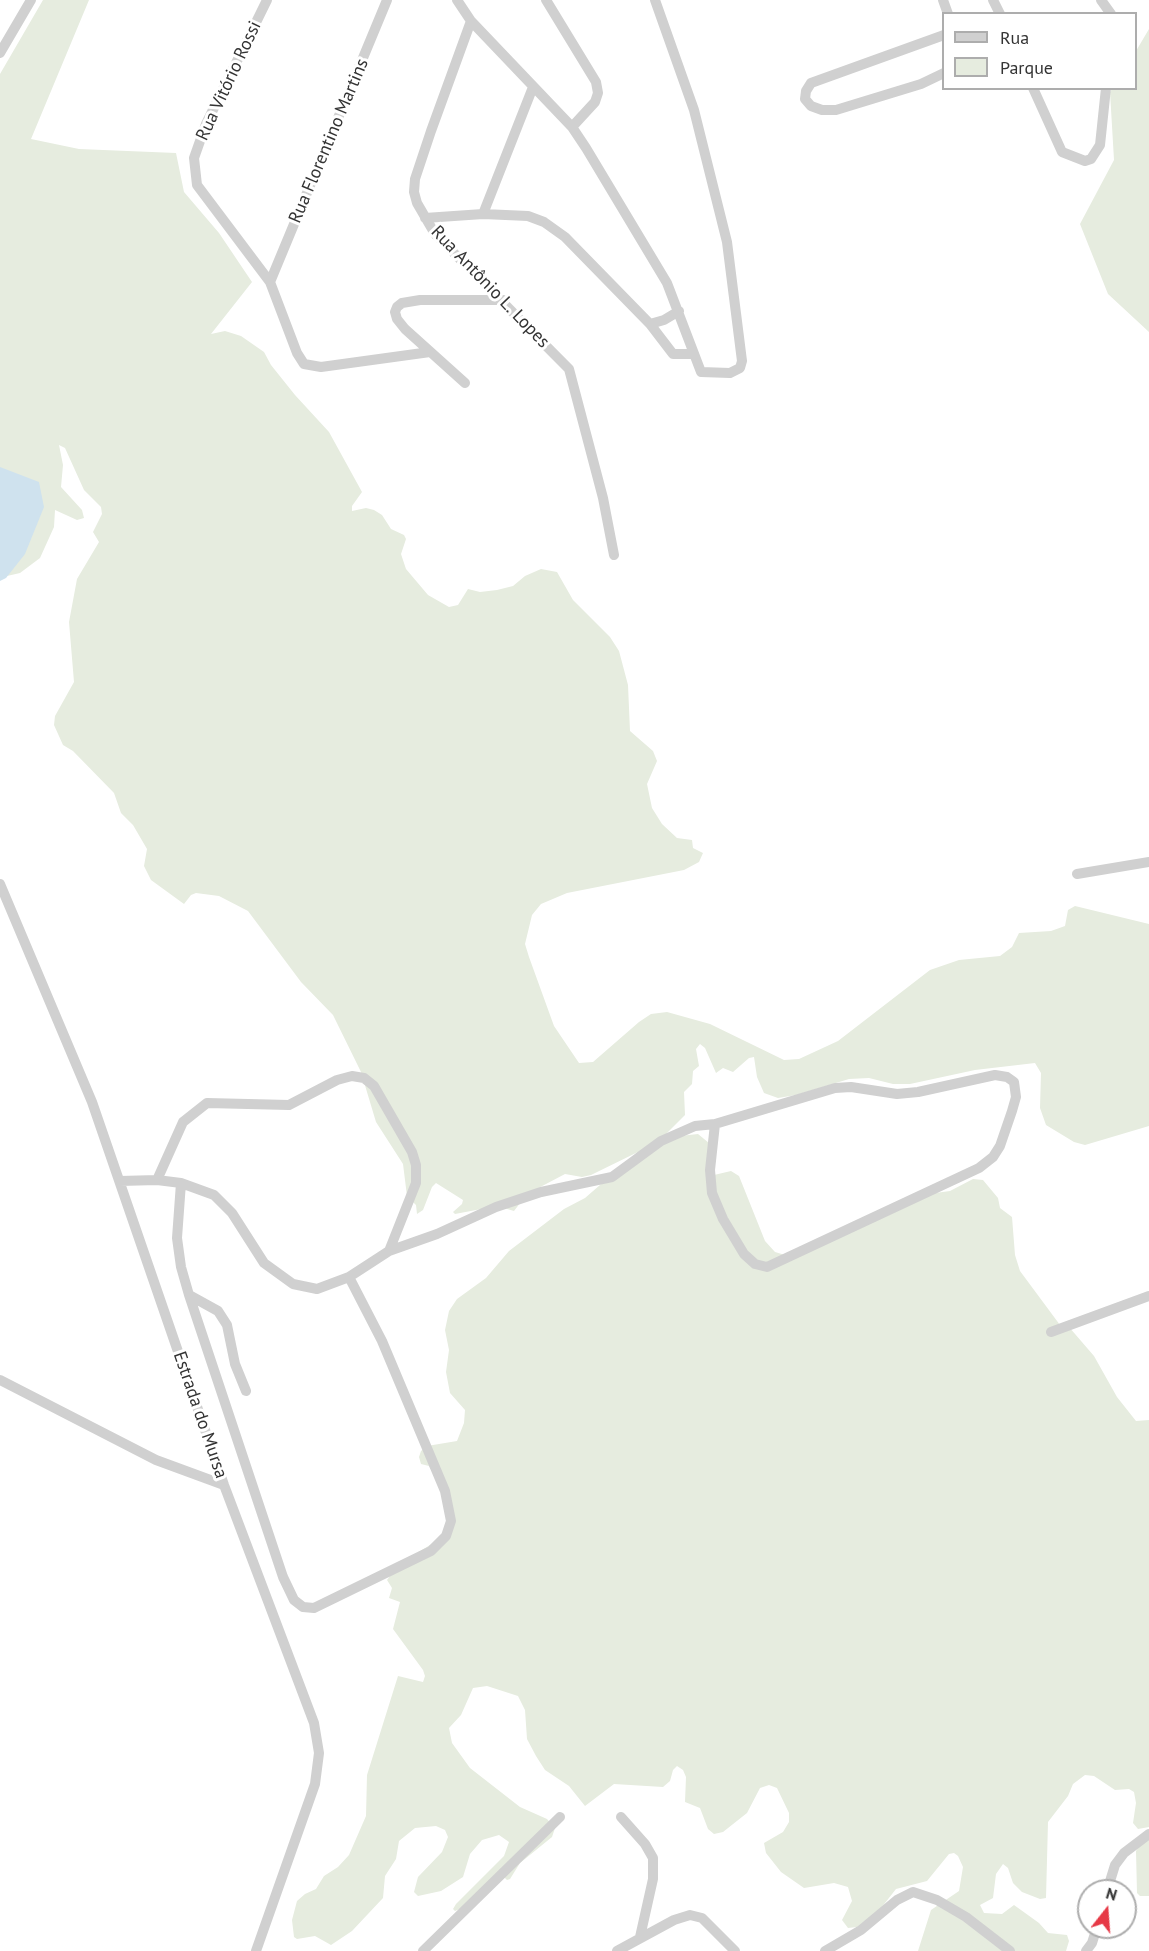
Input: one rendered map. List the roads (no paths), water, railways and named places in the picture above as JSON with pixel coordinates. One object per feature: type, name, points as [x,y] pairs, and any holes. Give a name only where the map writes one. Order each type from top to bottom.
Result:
[{"type":"street","points":[[0,54],[31,0]]},
{"type":"street","name":"Rua Vitório Rossi","points":[[267,0],[206,124],[194,158],[197,185],[270,282],[297,353],[304,364],[321,367],[429,352]]},
{"type":"street","name":"Rua Florentino Martins","points":[[270,282],[387,0]]},
{"type":"street","points":[[457,0],[471,21],[572,127],[655,259],[679,311],[698,368],[707,374],[737,371],[742,361],[728,242],[694,110],[655,0]]},
{"type":"street","points":[[546,0],[596,82],[598,93],[595,102],[572,127]]},
{"type":"street","name":"Rua Antônio L. Lopes","points":[[471,21],[415,179],[414,192],[435,234],[503,300],[568,369],[603,498],[614,555]]},
{"type":"street","points":[[942,36],[811,83],[806,91],[805,99],[811,106],[836,110],[921,84],[942,74]]},
{"type":"street","points":[[483,214],[533,87]]},
{"type":"street","points":[[1034,90],[1062,153],[1085,161],[1092,159],[1100,145],[1106,90]]},
{"type":"street","points":[[425,218],[483,214],[528,216],[555,229],[650,324],[673,354],[693,354]]},
{"type":"street","points":[[465,383],[429,352],[397,319],[395,312],[397,307],[411,302],[503,300]]},
{"type":"street","points":[[650,324],[664,320],[679,311]]},
{"type":"street","points":[[1077,874],[1149,862]]},
{"type":"street","name":"Estrada do Mursa","points":[[0,884],[92,1102],[224,1485],[315,1723],[319,1753],[315,1784],[304,1821],[256,1951]]},
{"type":"street","points":[[120,1181],[157,1180],[181,1183],[214,1195],[226,1205],[264,1263],[293,1284],[317,1289],[349,1277],[389,1251],[541,1192],[612,1177],[661,1141],[695,1126],[715,1124],[835,1088],[851,1087],[897,1094],[918,1092],[995,1075],[1007,1077],[1014,1082],[1016,1097],[1000,1146],[993,1157],[979,1168],[767,1267],[754,1264],[744,1254],[723,1219],[712,1193],[710,1170],[715,1124]]},
{"type":"street","points":[[157,1180],[183,1122],[207,1103],[289,1105],[337,1080],[352,1076],[364,1078],[375,1086],[412,1152],[416,1165],[416,1183],[389,1251]]},
{"type":"street","points":[[181,1183],[177,1238],[181,1267],[189,1295],[283,1577],[294,1600],[303,1607],[314,1608],[431,1551],[446,1536],[451,1521],[445,1491],[382,1341],[349,1277]]},
{"type":"street","points":[[189,1295],[210,1304],[223,1318],[227,1325],[235,1364],[246,1391]]},
{"type":"street","points":[[1051,1332],[1149,1296]]},
{"type":"street","points":[[0,1380],[156,1460],[224,1485]]},
{"type":"street","points":[[423,1951],[560,1817]]},
{"type":"street","points":[[621,1817],[645,1844],[653,1858],[653,1879],[640,1937]]},
{"type":"street","points":[[1111,1879],[1116,1865],[1124,1853],[1149,1834]]},
{"type":"street","points":[[825,1951],[861,1930],[897,1900],[913,1892],[929,1897],[966,1917],[1010,1951]]},
{"type":"street","points":[[616,1951],[684,1916],[696,1915],[707,1922],[735,1951]]},
{"type":"water","points":[[0,467],[39,482],[44,507],[25,554],[6,578],[0,581]]}]
